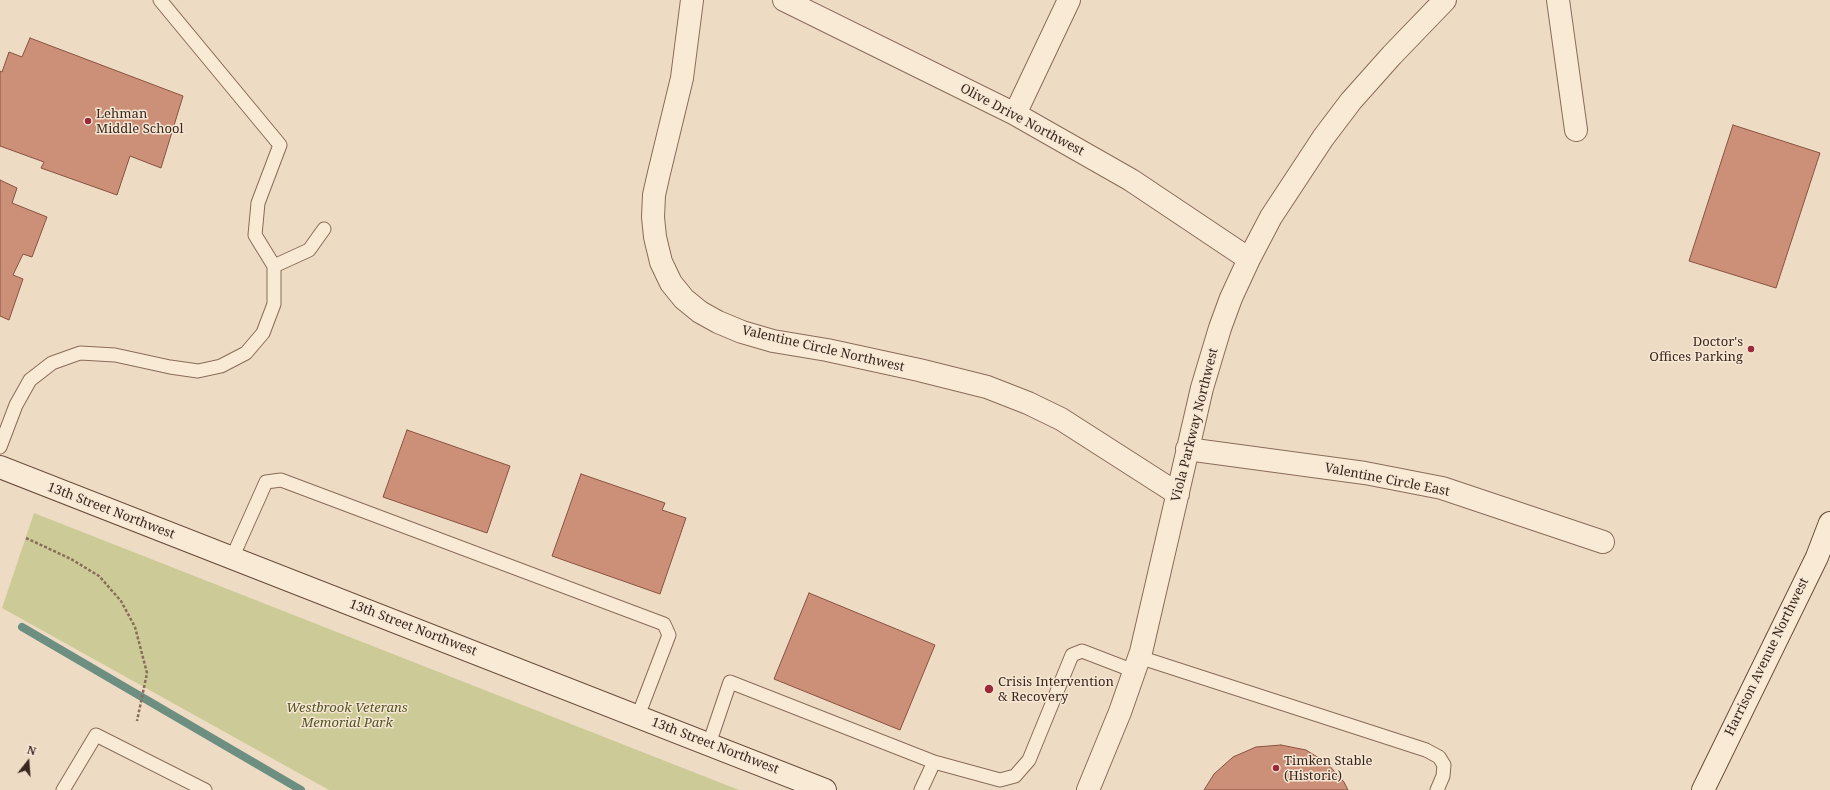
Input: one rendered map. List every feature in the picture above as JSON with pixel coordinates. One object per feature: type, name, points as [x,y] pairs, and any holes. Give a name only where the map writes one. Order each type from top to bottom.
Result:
[{"type":"street","name":"Valentine Circle Northwest","points":[[692,0],[682,78],[657,180],[654,195],[653,217],[655,237],[661,262],[671,283],[684,299],[700,312],[718,322],[742,332],[773,340],[919,370],[994,390],[1028,403],[1061,419],[1178,494]]},
{"type":"street","name":"Olive Drive Northwest","points":[[784,0],[1015,114],[1131,180],[1248,259]]},
{"type":"street","points":[[1015,114],[1069,0]]},
{"type":"street","name":"Viola Parkway Northwest","points":[[1088,790],[1137,664],[1202,388],[1220,328],[1248,259],[1271,217],[1323,138],[1376,72],[1445,0]]},
{"type":"street","points":[[1558,0],[1576,130]]},
{"type":"street","name":"Valentine Circle East","points":[[1188,449],[1365,473],[1442,488],[1603,542]]},
{"type":"street","name":"13th Street Northwest","points":[[0,468],[825,790]]},
{"type":"street","name":"Harrison Avenue Northwest","points":[[1703,790],[1816,556],[1830,523]]},
{"type":"lane","points":[[0,447],[16,405],[30,380],[52,363],[80,353],[115,355],[170,367],[198,370],[222,366],[246,353],[263,333],[274,304],[274,266],[255,235],[258,203],[280,145],[160,0]]},
{"type":"lane","points":[[274,266],[309,250],[324,229]]},
{"type":"lane","points":[[232,558],[266,482],[281,480],[664,624],[669,635],[638,716]]},
{"type":"lane","points":[[709,744],[730,682],[934,762],[1000,780],[1015,776],[1029,760],[1072,655],[1082,651],[1137,664],[1426,750],[1439,757],[1444,765],[1437,790]]},
{"type":"lane","points":[[63,790],[96,735],[205,790]]},
{"type":"lane","points":[[921,790],[934,762]]},
{"type":"path","points":[[26,538],[71,559],[99,576],[121,601],[135,627],[147,673],[137,722]]},
{"type":"green space","name":"Westbrook Veterans Memorial Park","points":[[34,513],[739,790],[329,790],[2,608]]},
{"type":"building","name":"Lehman Middle School","points":[[30,38],[183,96],[161,168],[130,156],[117,195],[41,168],[44,162],[0,146],[0,71],[2,72],[9,52],[22,57]]},
{"type":"building","points":[[1733,125],[1820,153],[1776,288],[1689,261]]},
{"type":"building","points":[[0,180],[17,188],[12,203],[47,217],[32,257],[23,254],[13,275],[23,279],[9,320],[0,316]]},
{"type":"building","points":[[407,430],[510,466],[487,533],[383,497]]},
{"type":"building","points":[[581,474],[665,503],[662,510],[686,518],[660,594],[552,556]]},
{"type":"building","points":[[809,593],[935,645],[900,730],[774,679]]},
{"type":"building","name":"Timken Stable (Historic)","points":[[1281,745],[1306,750],[1327,763],[1344,782],[1348,790],[1204,790],[1214,774],[1233,757],[1256,747]]},
{"type":"waterway","points":[[22,627],[301,790]]},
{"type":"place","name":"Lehman Middle School","points":[[88,121]]},
{"type":"place","name":"Doctor's Offices Parking","points":[[1751,349]]},
{"type":"place","name":"Crisis Intervention & Recovery","points":[[989,689]]},
{"type":"place","name":"Timken Stable (Historic)","points":[[1276,768]]}]
